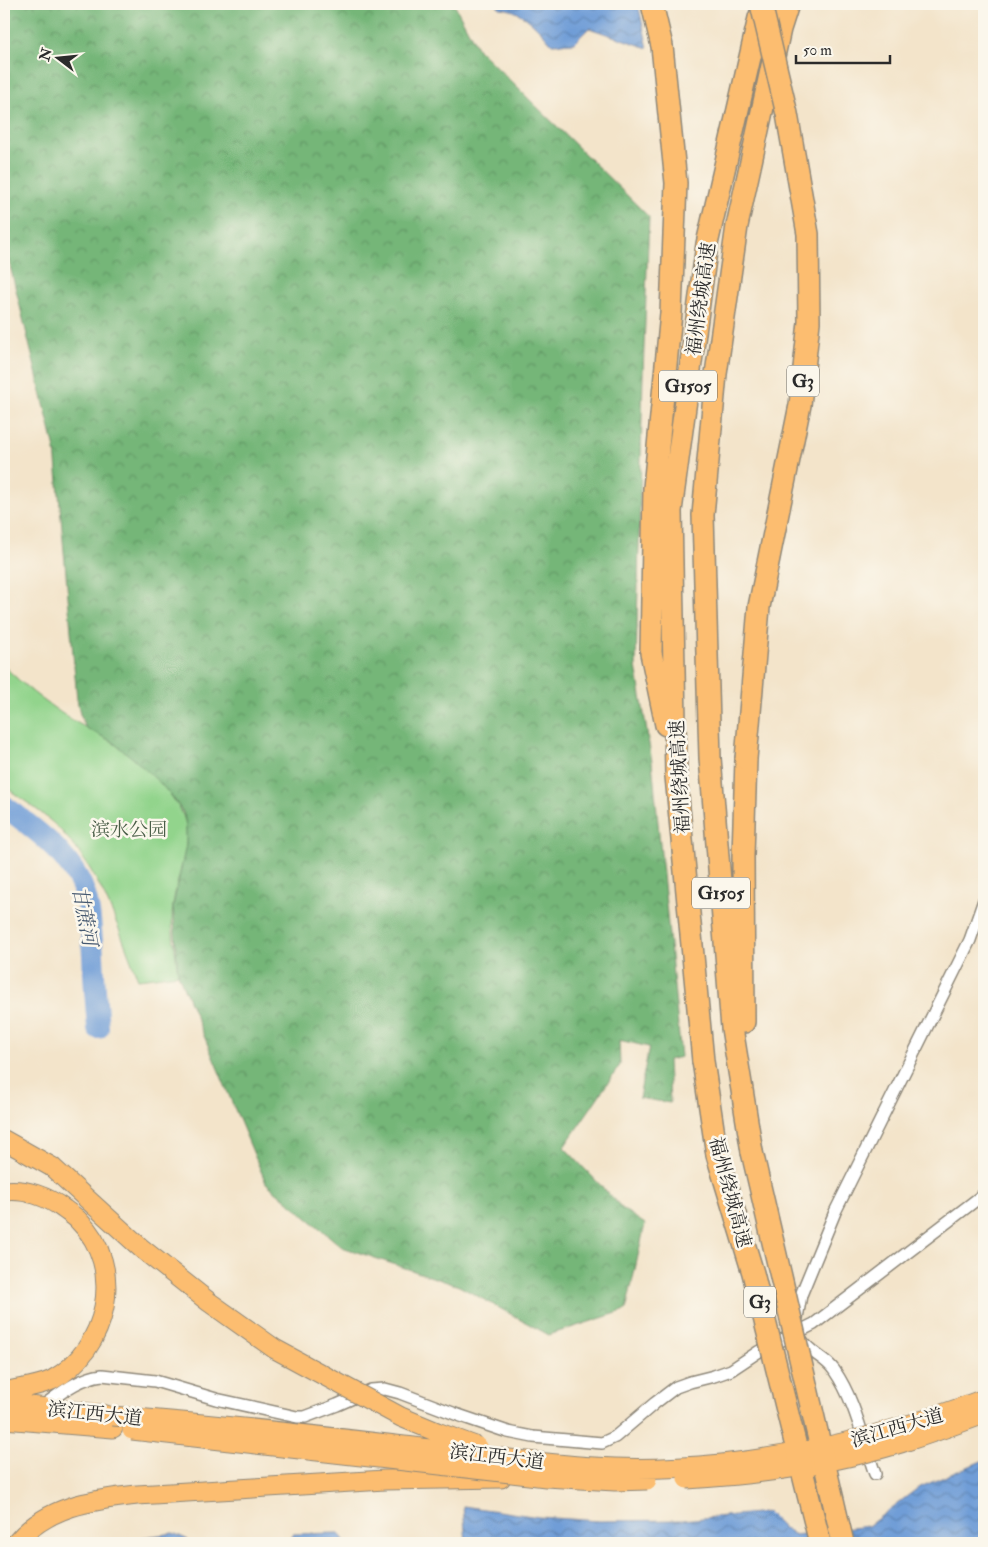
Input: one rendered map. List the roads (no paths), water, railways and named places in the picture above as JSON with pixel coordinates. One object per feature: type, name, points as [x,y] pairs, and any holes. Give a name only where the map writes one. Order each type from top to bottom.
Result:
[{"type":"highway","name":"G3","points":[[652,4],[662,46],[676,183],[671,312],[654,488],[651,653],[676,776]]},
{"type":"highway","name":"G3","points":[[738,1028],[746,759],[759,607],[800,405],[809,322],[808,234],[787,114],[763,4]]},
{"type":"highway","name":"福州绕城高速","points":[[763,4],[707,244],[671,511],[676,776],[703,1061],[717,1155],[753,1273],[820,1543]]},
{"type":"highway","name":"福州绕城高速","points":[[788,4],[780,29],[737,226],[716,374],[703,515],[710,758],[752,1152],[843,1543]]},
{"type":"main road","points":[[4,1140],[52,1167],[141,1248],[209,1302],[275,1349],[401,1417],[510,1458]]},
{"type":"main road","points":[[4,1191],[34,1194],[54,1202],[79,1220],[92,1238],[101,1256],[107,1283],[106,1302],[102,1320],[93,1339],[80,1356],[66,1370],[50,1381],[7,1395]]},
{"type":"main road","name":"滨江西大道","points":[[7,1395],[41,1407],[113,1422],[546,1476],[615,1480],[716,1477],[780,1470],[821,1463],[879,1449],[984,1414]]},
{"type":"main road","name":"滨江西大道","points":[[4,1419],[113,1422],[370,1442],[594,1467],[670,1467],[722,1464],[775,1456],[865,1438],[915,1424],[984,1399]]},
{"type":"main road","points":[[16,1543],[32,1526],[54,1512],[84,1502],[118,1497],[385,1480],[546,1476]]},
{"type":"street","points":[[875,1474],[843,1384],[827,1362],[804,1344],[799,1332],[797,1309],[835,1212],[965,951],[975,930],[984,900]]},
{"type":"street","points":[[41,1407],[78,1382],[102,1375],[161,1382],[216,1399],[297,1417],[328,1408],[371,1390],[385,1389],[508,1432],[533,1437],[602,1443],[615,1437],[676,1387],[731,1370],[758,1352],[814,1324],[984,1194]]},
{"type":"water","points":[[497,4],[638,4],[648,48],[589,28],[574,43],[552,44],[529,20],[515,12],[499,8]]},
{"type":"water","points":[[984,1460],[984,1543],[466,1543],[463,1506],[539,1517],[600,1521],[682,1520],[768,1512],[786,1530],[795,1535],[868,1526],[918,1488]]},
{"type":"water","points":[[173,1533],[195,1543],[127,1543],[131,1539]]},
{"type":"water","points":[[339,1533],[346,1543],[290,1543],[293,1534]]},
{"type":"waterway","name":"甘蔗河","points":[[4,806],[36,830],[55,848],[72,868],[83,889],[91,927],[98,1028]]},
{"type":"park label","name":"滨水公园","points":[[129,829]]}]
